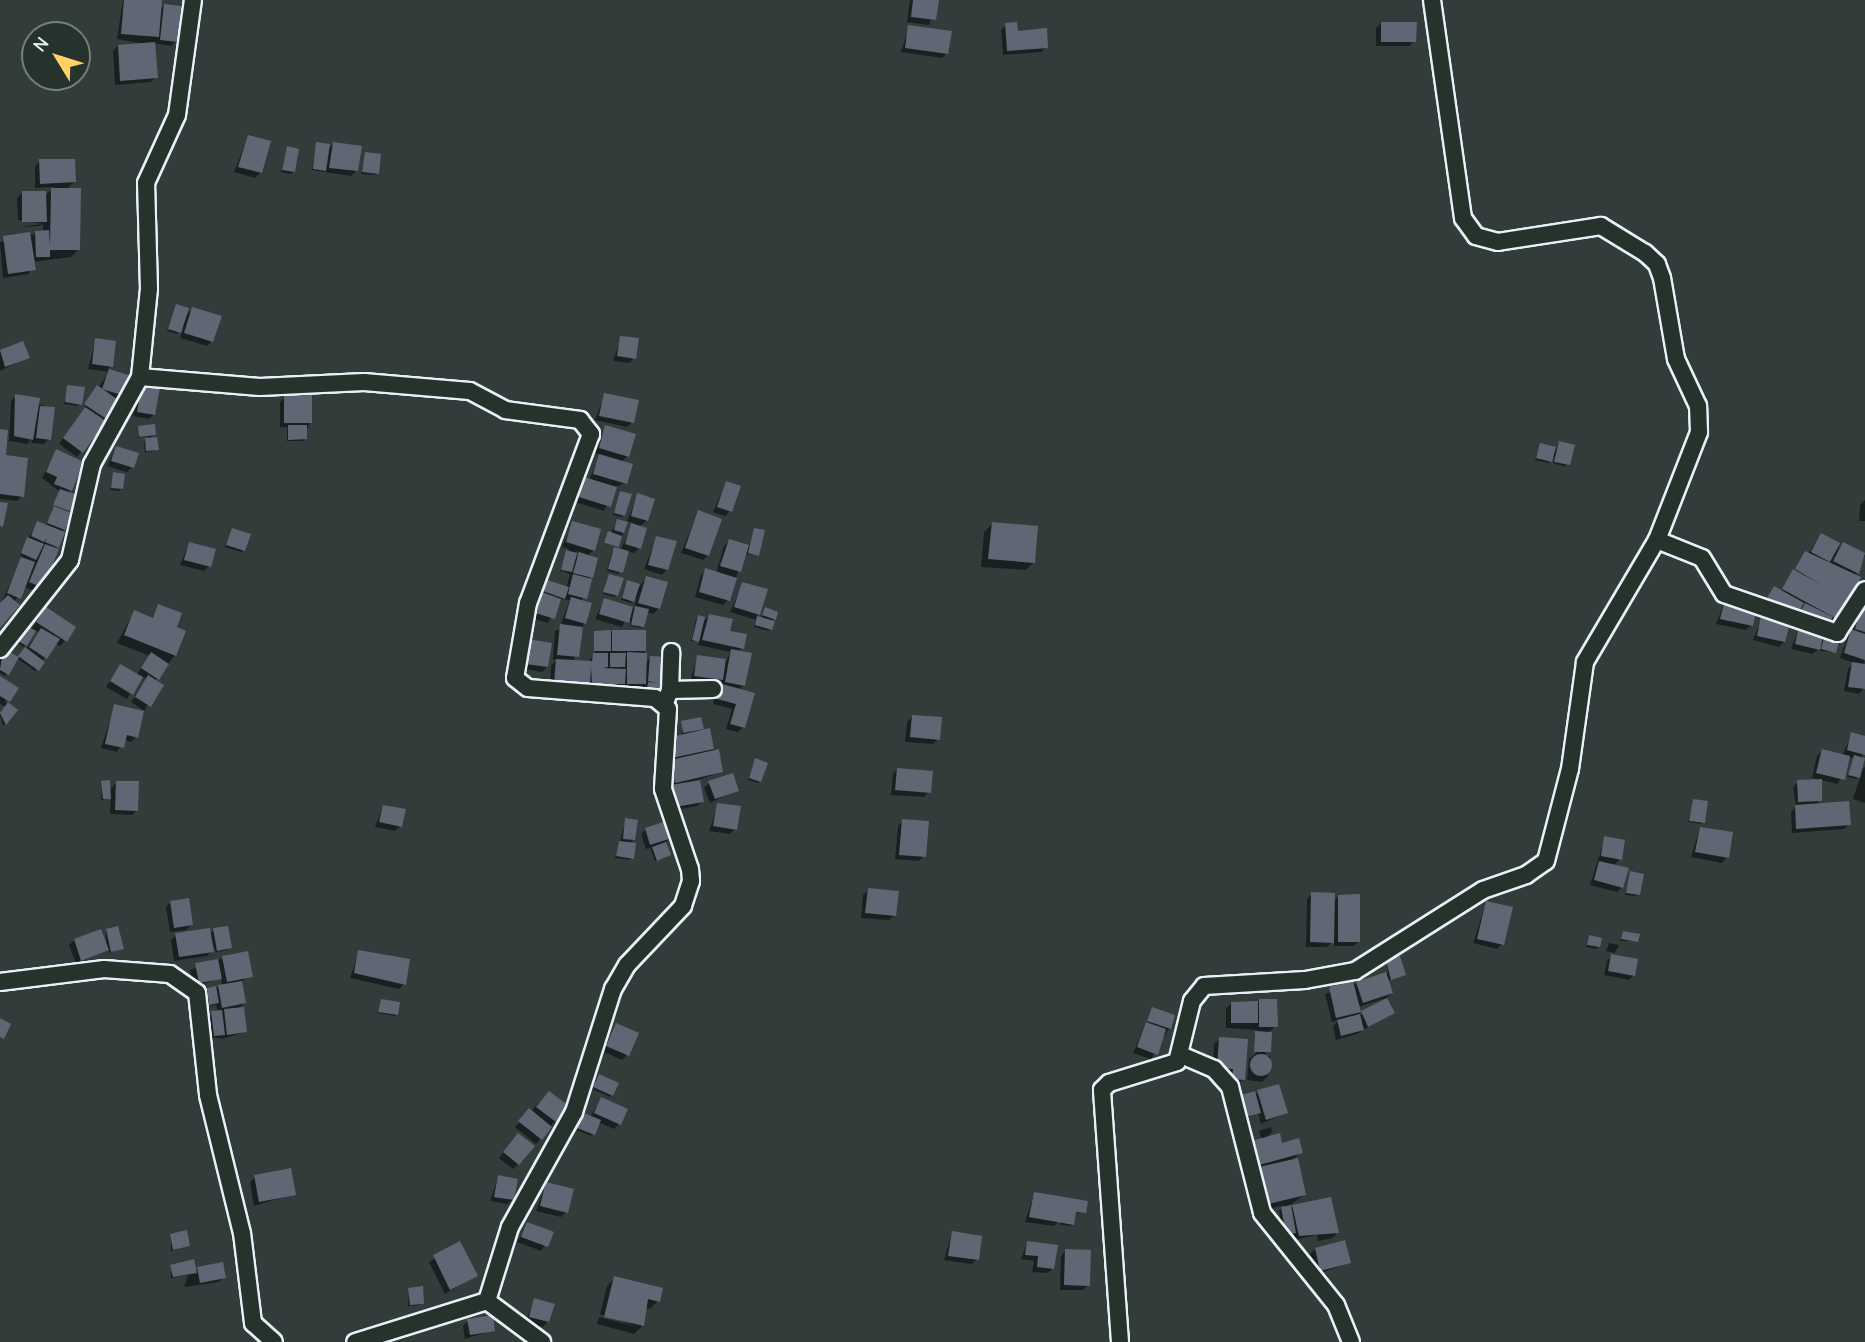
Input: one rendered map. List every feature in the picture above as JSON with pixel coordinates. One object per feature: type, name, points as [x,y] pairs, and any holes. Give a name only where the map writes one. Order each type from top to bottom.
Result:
[{"type":"street","points":[[0,649],[71,560],[92,464],[140,377],[149,289],[146,183],[177,115],[193,0]]},
{"type":"street","points":[[1120,1342],[1100,1097],[1109,1083],[1171,1067],[1181,1055],[1182,1033],[1192,1001],[1204,986],[1305,980],[1355,971],[1483,890],[1526,875],[1546,861],[1570,769],[1585,662],[1657,540],[1699,432],[1698,406],[1676,359],[1657,264],[1601,226],[1498,242],[1476,236],[1463,218],[1455,184],[1432,0]]},
{"type":"street","points":[[140,377],[260,387],[364,382],[470,391],[505,410],[580,420],[591,434],[528,603],[515,678],[528,688],[655,698],[713,689]]},
{"type":"street","points":[[1657,540],[1702,558],[1724,594],[1837,633],[1865,590]]},
{"type":"street","points":[[487,1301],[510,1227],[574,1112],[614,989],[626,965],[683,906],[688,893],[690,869],[663,789],[671,652]]},
{"type":"street","points":[[0,982],[104,969],[170,974],[197,993],[208,1095],[242,1233],[253,1323],[274,1342]]},
{"type":"street","points":[[1181,1055],[1214,1069],[1230,1087],[1262,1213],[1336,1305],[1351,1342]]},
{"type":"street","points":[[355,1342],[487,1301]]},
{"type":"street","points":[[487,1301],[542,1342]]},
{"type":"building","points":[[124,0],[162,0],[159,37],[121,34]]},
{"type":"building","points":[[913,0],[939,0],[936,20],[911,17]]},
{"type":"building","points":[[164,4],[181,6],[178,42],[160,40]]},
{"type":"building","points":[[1017,22],[1018,31],[1047,28],[1048,48],[1007,51],[1005,23]]},
{"type":"building","points":[[1381,22],[1417,22],[1416,42],[1381,42]]},
{"type":"building","points":[[908,25],[952,31],[948,54],[905,48]]},
{"type":"building","points":[[155,42],[158,78],[120,81],[118,45]]},
{"type":"building","points":[[248,135],[271,141],[262,173],[238,167]]},
{"type":"building","points":[[316,142],[330,144],[326,171],[313,169]]},
{"type":"building","points":[[333,142],[362,146],[358,171],[329,168]]},
{"type":"building","points":[[287,146],[299,149],[295,172],[282,170]]},
{"type":"building","points":[[365,152],[381,154],[379,174],[362,172]]},
{"type":"building","points":[[39,159],[75,159],[76,182],[40,184]]},
{"type":"building","points":[[51,188],[81,188],[80,250],[50,250],[50,257],[36,257],[35,231],[49,230],[50,246]]},
{"type":"building","points":[[22,191],[46,191],[47,222],[22,222]]},
{"type":"building","points":[[30,232],[36,270],[8,274],[3,236]]},
{"type":"building","points":[[176,304],[189,308],[181,333],[168,329]]},
{"type":"building","points":[[192,307],[222,316],[213,342],[184,333]]},
{"type":"building","points":[[620,336],[639,338],[636,359],[617,356]]},
{"type":"building","points":[[95,338],[116,341],[113,367],[92,364]]},
{"type":"building","points":[[23,341],[30,358],[5,367],[0,350]]},
{"type":"building","points":[[109,369],[131,376],[125,396],[102,389]]},
{"type":"building","points":[[142,383],[160,387],[155,415],[137,412]]},
{"type":"building","points":[[67,385],[85,387],[82,405],[65,402]]},
{"type":"building","points":[[97,385],[121,402],[108,420],[84,404]]},
{"type":"building","points":[[604,393],[639,400],[634,423],[599,416]]},
{"type":"building","points":[[15,394],[40,398],[33,440],[14,436]]},
{"type":"building","points":[[312,395],[312,423],[284,423],[284,396]]},
{"type":"building","points":[[40,406],[55,407],[51,440],[36,438]]},
{"type":"building","points":[[85,407],[106,421],[83,453],[63,438]]},
{"type":"building","points":[[155,424],[156,435],[139,437],[138,426]]},
{"type":"building","points":[[288,425],[307,425],[307,439],[288,440]]},
{"type":"building","points":[[605,425],[636,434],[629,457],[599,448]]},
{"type":"building","points":[[0,429],[8,430],[6,455],[28,458],[24,497],[0,494]]},
{"type":"building","points":[[157,437],[159,450],[146,451],[145,438]]},
{"type":"building","points":[[1559,441],[1575,445],[1570,465],[1554,462]]},
{"type":"building","points":[[1540,443],[1556,447],[1552,462],[1536,458]]},
{"type":"building","points":[[116,446],[139,453],[134,468],[111,461]]},
{"type":"building","points":[[56,449],[84,462],[72,491],[54,484],[57,477],[46,472]]},
{"type":"building","points":[[599,454],[633,464],[627,484],[593,474]]},
{"type":"building","points":[[113,472],[125,474],[123,489],[111,488]]},
{"type":"building","points":[[584,477],[617,487],[611,507],[579,497]]},
{"type":"building","points":[[726,481],[741,486],[732,512],[717,507]]},
{"type":"building","points":[[60,489],[78,495],[72,512],[53,505]]},
{"type":"building","points":[[620,491],[632,494],[625,516],[614,513]]},
{"type":"building","points":[[637,493],[655,499],[648,521],[631,516]]},
{"type":"building","points":[[0,502],[8,503],[3,527],[0,526]]},
{"type":"building","points":[[54,506],[72,513],[65,530],[47,523]]},
{"type":"building","points":[[698,510],[722,519],[709,556],[685,548]]},
{"type":"building","points":[[617,519],[628,522],[624,533],[614,530]]},
{"type":"building","points":[[37,521],[65,532],[59,548],[45,542],[47,538],[44,542],[31,536]]},
{"type":"building","points":[[572,521],[601,529],[595,551],[566,542]]},
{"type":"building","points":[[992,522],[1038,526],[1035,563],[988,559]]},
{"type":"building","points":[[631,523],[647,528],[641,549],[625,544]]},
{"type":"building","points":[[232,528],[251,534],[245,551],[226,545]]},
{"type":"building","points":[[754,528],[765,530],[759,556],[748,553]]},
{"type":"building","points":[[608,531],[622,536],[619,547],[604,543]]},
{"type":"building","points":[[1821,533],[1840,543],[1830,562],[1811,552]]},
{"type":"building","points":[[656,536],[677,541],[668,570],[648,565]]},
{"type":"building","points":[[27,537],[44,544],[36,560],[21,553]]},
{"type":"building","points":[[729,539],[749,545],[741,572],[720,566]]},
{"type":"building","points":[[189,542],[216,549],[211,567],[184,560]]},
{"type":"building","points":[[1843,542],[1865,553],[1859,574],[1833,561]]},
{"type":"building","points":[[45,544],[59,549],[43,588],[29,582]]},
{"type":"building","points":[[614,547],[629,551],[623,573],[608,569]]},
{"type":"building","points":[[566,550],[577,553],[572,572],[561,570]]},
{"type":"building","points":[[1805,551],[1861,577],[1839,620],[1782,589],[1793,569],[1822,585],[1795,569]]},
{"type":"building","points":[[579,552],[598,558],[593,578],[573,573]]},
{"type":"building","points":[[21,557],[35,562],[21,599],[7,593]]},
{"type":"building","points":[[705,568],[737,578],[730,601],[699,592]]},
{"type":"building","points":[[573,574],[592,579],[587,599],[568,594]]},
{"type":"building","points":[[609,574],[624,578],[618,596],[603,592]]},
{"type":"building","points":[[646,576],[668,582],[660,609],[638,603]]},
{"type":"building","points":[[547,580],[569,587],[565,599],[543,591]]},
{"type":"building","points":[[627,580],[640,584],[634,602],[622,598]]},
{"type":"building","points":[[742,582],[768,589],[760,615],[734,607]]},
{"type":"building","points":[[1774,586],[1804,603],[1797,615],[1767,598]]},
{"type":"building","points":[[539,591],[561,599],[555,619],[532,612]]},
{"type":"building","points":[[8,595],[20,605],[0,628],[0,603]]},
{"type":"building","points":[[571,597],[592,603],[586,624],[565,618]]},
{"type":"building","points":[[604,598],[633,607],[629,623],[599,614]]},
{"type":"building","points":[[1725,600],[1757,607],[1753,626],[1720,619]]},
{"type":"building","points":[[1805,603],[1833,617],[1828,625],[1799,614]]},
{"type":"building","points":[[158,604],[182,613],[177,627],[186,631],[176,656],[124,635],[134,610],[153,618]]},
{"type":"building","points":[[635,606],[649,609],[644,627],[631,625]]},
{"type":"building","points":[[1862,606],[1865,607],[1865,632],[1855,629]]},
{"type":"building","points":[[46,607],[76,627],[67,642],[36,622]]},
{"type":"building","points":[[765,607],[778,612],[776,620],[762,615]]},
{"type":"building","points":[[709,614],[733,619],[730,631],[747,634],[744,649],[702,640]]},
{"type":"building","points":[[698,615],[705,617],[699,642],[692,640]]},
{"type":"building","points":[[757,616],[775,621],[772,630],[755,625]]},
{"type":"building","points":[[1761,616],[1790,623],[1785,642],[1757,636]]},
{"type":"building","points":[[24,624],[36,631],[27,646],[14,639]]},
{"type":"building","points":[[560,624],[583,627],[579,657],[557,655]]},
{"type":"building","points":[[1799,626],[1824,632],[1820,650],[1795,644]]},
{"type":"building","points":[[41,628],[60,639],[47,659],[29,647]]},
{"type":"building","points":[[1851,629],[1865,634],[1865,660],[1844,653]]},
{"type":"building","points":[[611,630],[611,651],[594,651],[594,631]]},
{"type":"building","points":[[612,630],[646,630],[646,651],[612,651]]},
{"type":"building","points":[[1825,634],[1840,637],[1836,653],[1821,649]]},
{"type":"building","points":[[528,639],[552,643],[548,667],[525,664]]},
{"type":"building","points":[[25,647],[45,662],[39,671],[18,656]]},
{"type":"building","points":[[3,649],[19,657],[9,675],[0,670]]},
{"type":"building","points":[[731,649],[752,653],[745,686],[725,682]]},
{"type":"building","points":[[151,652],[169,664],[159,680],[141,668]]},
{"type":"building","points":[[627,652],[647,653],[646,684],[627,684]]},
{"type":"building","points":[[593,653],[608,653],[608,667],[603,668],[626,669],[625,684],[592,684],[591,667],[590,685],[554,683],[556,659],[592,661]]},
{"type":"building","points":[[610,653],[626,653],[625,667],[610,667]]},
{"type":"building","points":[[697,655],[726,659],[723,680],[694,676]]},
{"type":"building","points":[[650,656],[667,657],[664,692],[647,691],[648,682],[657,683],[648,681]]},
{"type":"building","points":[[1852,662],[1865,664],[1865,689],[1848,687]]},
{"type":"building","points":[[120,664],[143,677],[133,695],[110,681]]},
{"type":"building","points":[[148,675],[164,685],[151,707],[135,697]]},
{"type":"building","points":[[0,676],[19,688],[10,702],[0,696]]},
{"type":"building","points":[[722,684],[755,693],[745,728],[730,724],[736,704],[717,699]]},
{"type":"building","points":[[8,702],[18,710],[6,725],[0,713]]},
{"type":"building","points":[[114,704],[144,711],[138,738],[127,735],[124,748],[105,744]]},
{"type":"building","points":[[912,715],[942,717],[940,740],[910,737]]},
{"type":"building","points":[[701,717],[704,729],[683,733],[681,721]]},
{"type":"building","points":[[710,728],[714,749],[672,758],[667,738]]},
{"type":"building","points":[[1851,732],[1865,736],[1865,755],[1847,750]]},
{"type":"building","points":[[719,749],[723,772],[675,783],[670,760]]},
{"type":"building","points":[[1822,749],[1850,756],[1845,780],[1816,773]]},
{"type":"building","points":[[1854,755],[1865,758],[1860,778],[1848,775]]},
{"type":"building","points":[[755,758],[768,763],[761,782],[749,778]]},
{"type":"building","points":[[897,768],[933,771],[931,793],[895,790]]},
{"type":"building","points":[[733,773],[739,791],[715,799],[708,781]]},
{"type":"building","points":[[1822,779],[1822,801],[1798,802],[1797,780]]},
{"type":"building","points":[[110,780],[111,799],[103,799],[101,781]]},
{"type":"building","points":[[700,780],[704,802],[675,807],[671,785]]},
{"type":"building","points":[[116,781],[139,781],[138,811],[115,810]]},
{"type":"building","points":[[1693,799],[1708,801],[1705,823],[1689,821]]},
{"type":"building","points":[[1849,801],[1851,825],[1796,829],[1795,805]]},
{"type":"building","points":[[717,803],[741,806],[737,830],[713,826]]},
{"type":"building","points":[[383,805],[406,809],[402,827],[379,822]]},
{"type":"building","points":[[625,818],[638,820],[635,840],[623,839]]},
{"type":"building","points":[[902,819],[929,821],[926,857],[899,855]]},
{"type":"building","points":[[666,821],[672,838],[650,845],[645,828]]},
{"type":"building","points":[[1700,827],[1733,832],[1729,858],[1695,852]]},
{"type":"building","points":[[1604,836],[1625,840],[1622,860],[1601,856]]},
{"type":"building","points":[[619,841],[636,843],[634,859],[616,856]]},
{"type":"building","points":[[666,842],[671,855],[657,861],[652,847]]},
{"type":"building","points":[[1599,861],[1629,868],[1623,888],[1594,880]]},
{"type":"building","points":[[1630,871],[1644,874],[1640,895],[1626,893]]},
{"type":"building","points":[[868,888],[899,891],[896,916],[865,913]]},
{"type":"building","points":[[1311,892],[1335,893],[1334,943],[1310,942]]},
{"type":"building","points":[[1360,894],[1360,942],[1338,942],[1338,895]]},
{"type":"building","points":[[189,898],[193,925],[174,928],[170,901]]},
{"type":"building","points":[[1486,901],[1513,907],[1504,945],[1477,939]]},
{"type":"building","points":[[118,926],[124,949],[111,952],[106,929]]},
{"type":"building","points":[[228,926],[232,948],[217,951],[213,928]]},
{"type":"building","points":[[210,928],[214,952],[179,957],[175,933]]},
{"type":"building","points":[[101,929],[109,950],[81,961],[74,939]]},
{"type":"building","points":[[1623,931],[1640,934],[1638,942],[1621,939]]},
{"type":"building","points":[[1589,935],[1602,938],[1600,947],[1587,945]]},
{"type":"building","points":[[358,950],[410,959],[406,985],[354,973]]},
{"type":"building","points":[[248,951],[253,977],[227,982],[222,956]]},
{"type":"building","points":[[1611,954],[1638,959],[1635,976],[1608,971]]},
{"type":"building","points":[[1400,956],[1406,975],[1391,980],[1386,960]]},
{"type":"building","points":[[218,959],[222,979],[199,983],[195,963]]},
{"type":"building","points":[[1386,972],[1393,993],[1363,1003],[1356,982]]},
{"type":"building","points":[[242,981],[246,1003],[222,1008],[218,985]]},
{"type":"building","points":[[1353,981],[1361,1012],[1336,1018],[1329,987]]},
{"type":"building","points":[[216,986],[219,1003],[209,1005],[207,988]]},
{"type":"building","points":[[1387,998],[1395,1013],[1368,1027],[1361,1011]]},
{"type":"building","points":[[381,999],[400,1002],[398,1015],[378,1012]]},
{"type":"building","points":[[1259,999],[1277,999],[1278,1027],[1259,1027]]},
{"type":"building","points":[[1258,1001],[1258,1023],[1231,1023],[1231,1002]]},
{"type":"building","points":[[244,1007],[247,1032],[227,1035],[224,1009]]},
{"type":"building","points":[[1152,1007],[1175,1015],[1171,1029],[1147,1021]]},
{"type":"building","points":[[222,1010],[225,1035],[214,1036],[211,1011]]},
{"type":"building","points":[[1360,1014],[1364,1030],[1341,1036],[1337,1020]]},
{"type":"building","points":[[0,1018],[11,1024],[4,1039],[0,1037]]},
{"type":"building","points":[[1146,1022],[1166,1029],[1158,1055],[1137,1047]]},
{"type":"building","points":[[616,1023],[639,1033],[629,1056],[606,1046]]},
{"type":"building","points":[[1255,1031],[1272,1032],[1271,1052],[1254,1052]]},
{"type":"building","points":[[1219,1037],[1248,1039],[1245,1080],[1232,1079],[1233,1069],[1217,1068]]},
{"type":"building","points":[[1257,1054],[1265,1054],[1272,1061],[1272,1069],[1265,1076],[1257,1076],[1250,1069],[1250,1061]]},
{"type":"building","points":[[599,1074],[619,1083],[613,1096],[593,1087]]},
{"type":"building","points":[[1279,1084],[1288,1113],[1266,1120],[1257,1090]]},
{"type":"building","points":[[549,1091],[569,1106],[556,1122],[536,1107]]},
{"type":"building","points":[[1255,1091],[1261,1113],[1241,1118],[1235,1097]]},
{"type":"building","points":[[601,1097],[628,1109],[621,1125],[594,1113]]},
{"type":"building","points":[[529,1108],[552,1127],[542,1140],[518,1121]]},
{"type":"building","points":[[584,1113],[601,1120],[595,1135],[577,1128]]},
{"type":"building","points":[[518,1133],[535,1146],[519,1165],[503,1152]]},
{"type":"building","points":[[1280,1133],[1282,1143],[1299,1138],[1303,1153],[1255,1166],[1248,1142]]},
{"type":"building","points":[[1298,1158],[1306,1195],[1264,1205],[1255,1168]]},
{"type":"building","points":[[291,1168],[296,1195],[259,1202],[254,1175]]},
{"type":"building","points":[[498,1175],[518,1179],[514,1200],[494,1197]]},
{"type":"building","points":[[546,1182],[574,1189],[568,1213],[540,1206]]},
{"type":"building","points":[[1034,1192],[1088,1201],[1086,1213],[1076,1212],[1074,1225],[1029,1217]]},
{"type":"building","points":[[1331,1197],[1339,1233],[1299,1236],[1292,1205]]},
{"type":"building","points":[[1291,1205],[1296,1233],[1286,1235],[1281,1207]]},
{"type":"building","points":[[527,1222],[554,1232],[548,1247],[521,1237]]},
{"type":"building","points":[[187,1230],[190,1246],[173,1250],[170,1234]]},
{"type":"building","points":[[952,1231],[982,1236],[979,1260],[948,1256]]},
{"type":"building","points":[[1345,1240],[1351,1263],[1320,1271],[1315,1248]]},
{"type":"building","points":[[460,1241],[478,1276],[450,1290],[433,1255]]},
{"type":"building","points":[[1027,1241],[1058,1245],[1054,1269],[1037,1267],[1038,1256],[1025,1255]]},
{"type":"building","points":[[1065,1249],[1091,1250],[1090,1286],[1064,1285]]},
{"type":"building","points":[[194,1259],[197,1273],[173,1277],[170,1265]]},
{"type":"building","points":[[223,1262],[226,1278],[200,1283],[197,1267]]},
{"type":"building","points":[[614,1276],[663,1288],[660,1302],[648,1299],[644,1326],[604,1317]]},
{"type":"building","points":[[423,1286],[424,1304],[410,1305],[408,1288]]},
{"type":"building","points":[[534,1298],[555,1304],[549,1322],[529,1317]]},
{"type":"building","points":[[493,1315],[495,1331],[470,1335],[467,1319]]}]
